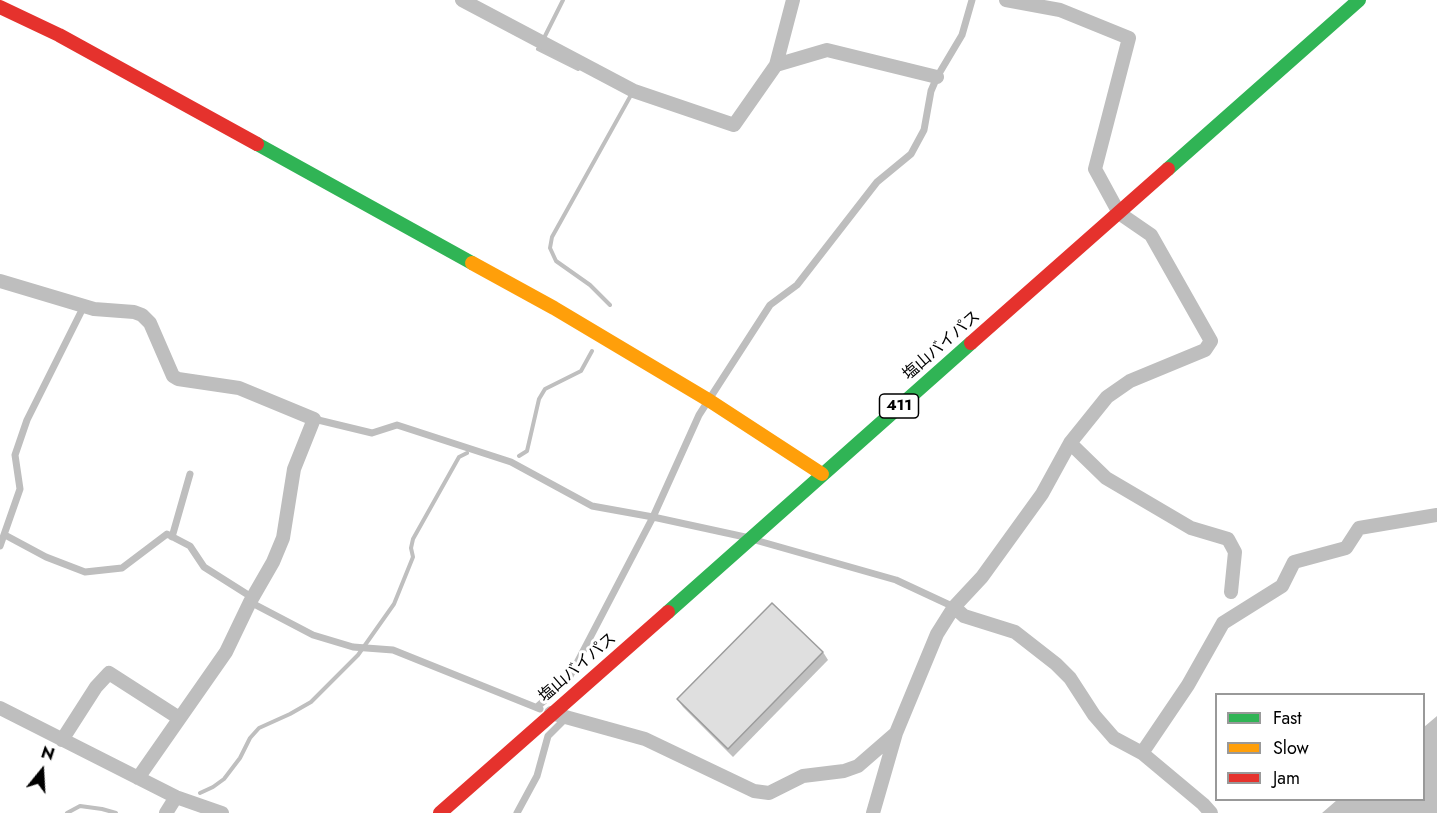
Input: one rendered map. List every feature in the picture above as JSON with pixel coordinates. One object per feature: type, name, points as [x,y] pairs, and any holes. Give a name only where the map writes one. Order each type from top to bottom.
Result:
[{"type":"main road","name":"塩山バイパス","points":[[440,813],[1359,0]]},
{"type":"main road","points":[[0,7],[59,35],[555,308],[710,401],[822,474]]},
{"type":"street","points":[[464,0],[634,91],[734,124],[776,65],[793,0]]},
{"type":"street","points":[[873,813],[896,733],[937,634],[954,607],[982,577],[1042,494],[1070,443],[1107,397],[1130,381],[1205,350],[1211,341],[1150,235],[1119,213],[1095,169],[1129,38],[1062,5],[1006,0]]},
{"type":"street","points":[[776,65],[827,50],[937,77]]},
{"type":"street","points":[[0,281],[94,309],[134,312],[142,315],[150,322],[172,375],[178,380],[239,388],[314,419],[294,470],[284,538],[273,562],[251,600],[226,652],[138,778]]},
{"type":"street","points":[[1070,443],[1106,478],[1191,528],[1228,539],[1235,552],[1231,592]]},
{"type":"street","points":[[1142,753],[1188,686],[1223,623],[1282,586],[1294,562],[1346,548],[1359,528],[1437,515]]},
{"type":"street","points":[[954,607],[964,616],[1015,632],[1056,664],[1070,678],[1114,738],[1142,753],[1211,813]]},
{"type":"street","points":[[62,740],[96,687],[109,673],[179,718]]},
{"type":"street","points":[[0,708],[176,797],[222,813]]},
{"type":"street","points":[[551,713],[645,739],[754,791],[769,793],[803,776],[844,771],[858,765],[896,733]]},
{"type":"street","points":[[166,813],[176,797]]},
{"type":"lane","points":[[537,707],[568,680],[653,517],[699,415],[770,305],[797,285],[876,182],[911,154],[924,130],[931,91],[962,35],[972,0]]},
{"type":"lane","points":[[0,546],[20,489],[15,455],[27,420],[84,306]]},
{"type":"lane","points":[[314,419],[372,433],[397,425],[512,462],[592,506],[752,539],[896,580],[954,607]]},
{"type":"lane","points":[[172,537],[190,474]]},
{"type":"lane","points":[[5,535],[46,557],[85,572],[122,568],[167,534],[190,546],[204,567],[251,600],[302,630],[352,647],[393,650],[551,713]]},
{"type":"lane","points":[[518,813],[537,776],[548,736],[567,717]]},
{"type":"shaded area","points":[[1437,716],[1437,813],[1322,813],[1336,801],[1425,801],[1425,726]]},
{"type":"building","points":[[772,603],[823,652],[728,749],[677,699]]},
{"type":"waterway","points":[[544,38],[563,0]]},
{"type":"waterway","points":[[538,49],[578,69]]},
{"type":"waterway","points":[[610,305],[590,285],[556,261],[550,248],[552,237],[631,95]]},
{"type":"waterway","points":[[519,456],[527,451],[539,399],[545,389],[581,371],[592,351]]},
{"type":"waterway","points":[[200,793],[224,779],[259,728],[311,702],[358,655],[394,604],[413,557],[411,548],[413,539],[459,457],[467,453]]},
{"type":"waterway","points":[[67,813],[80,806],[116,813]]},
{"type":"traffic: fast","points":[[1168,169],[1359,0]]},
{"type":"traffic: fast","points":[[257,144],[472,263]]},
{"type":"traffic: fast","points":[[668,612],[971,343]]},
{"type":"traffic: slow","points":[[472,263],[554,308],[710,401],[822,474]]},
{"type":"traffic: jam","points":[[0,7],[59,35],[257,144]]},
{"type":"traffic: jam","points":[[971,343],[1168,169]]},
{"type":"traffic: jam","points":[[440,813],[668,612]]}]
